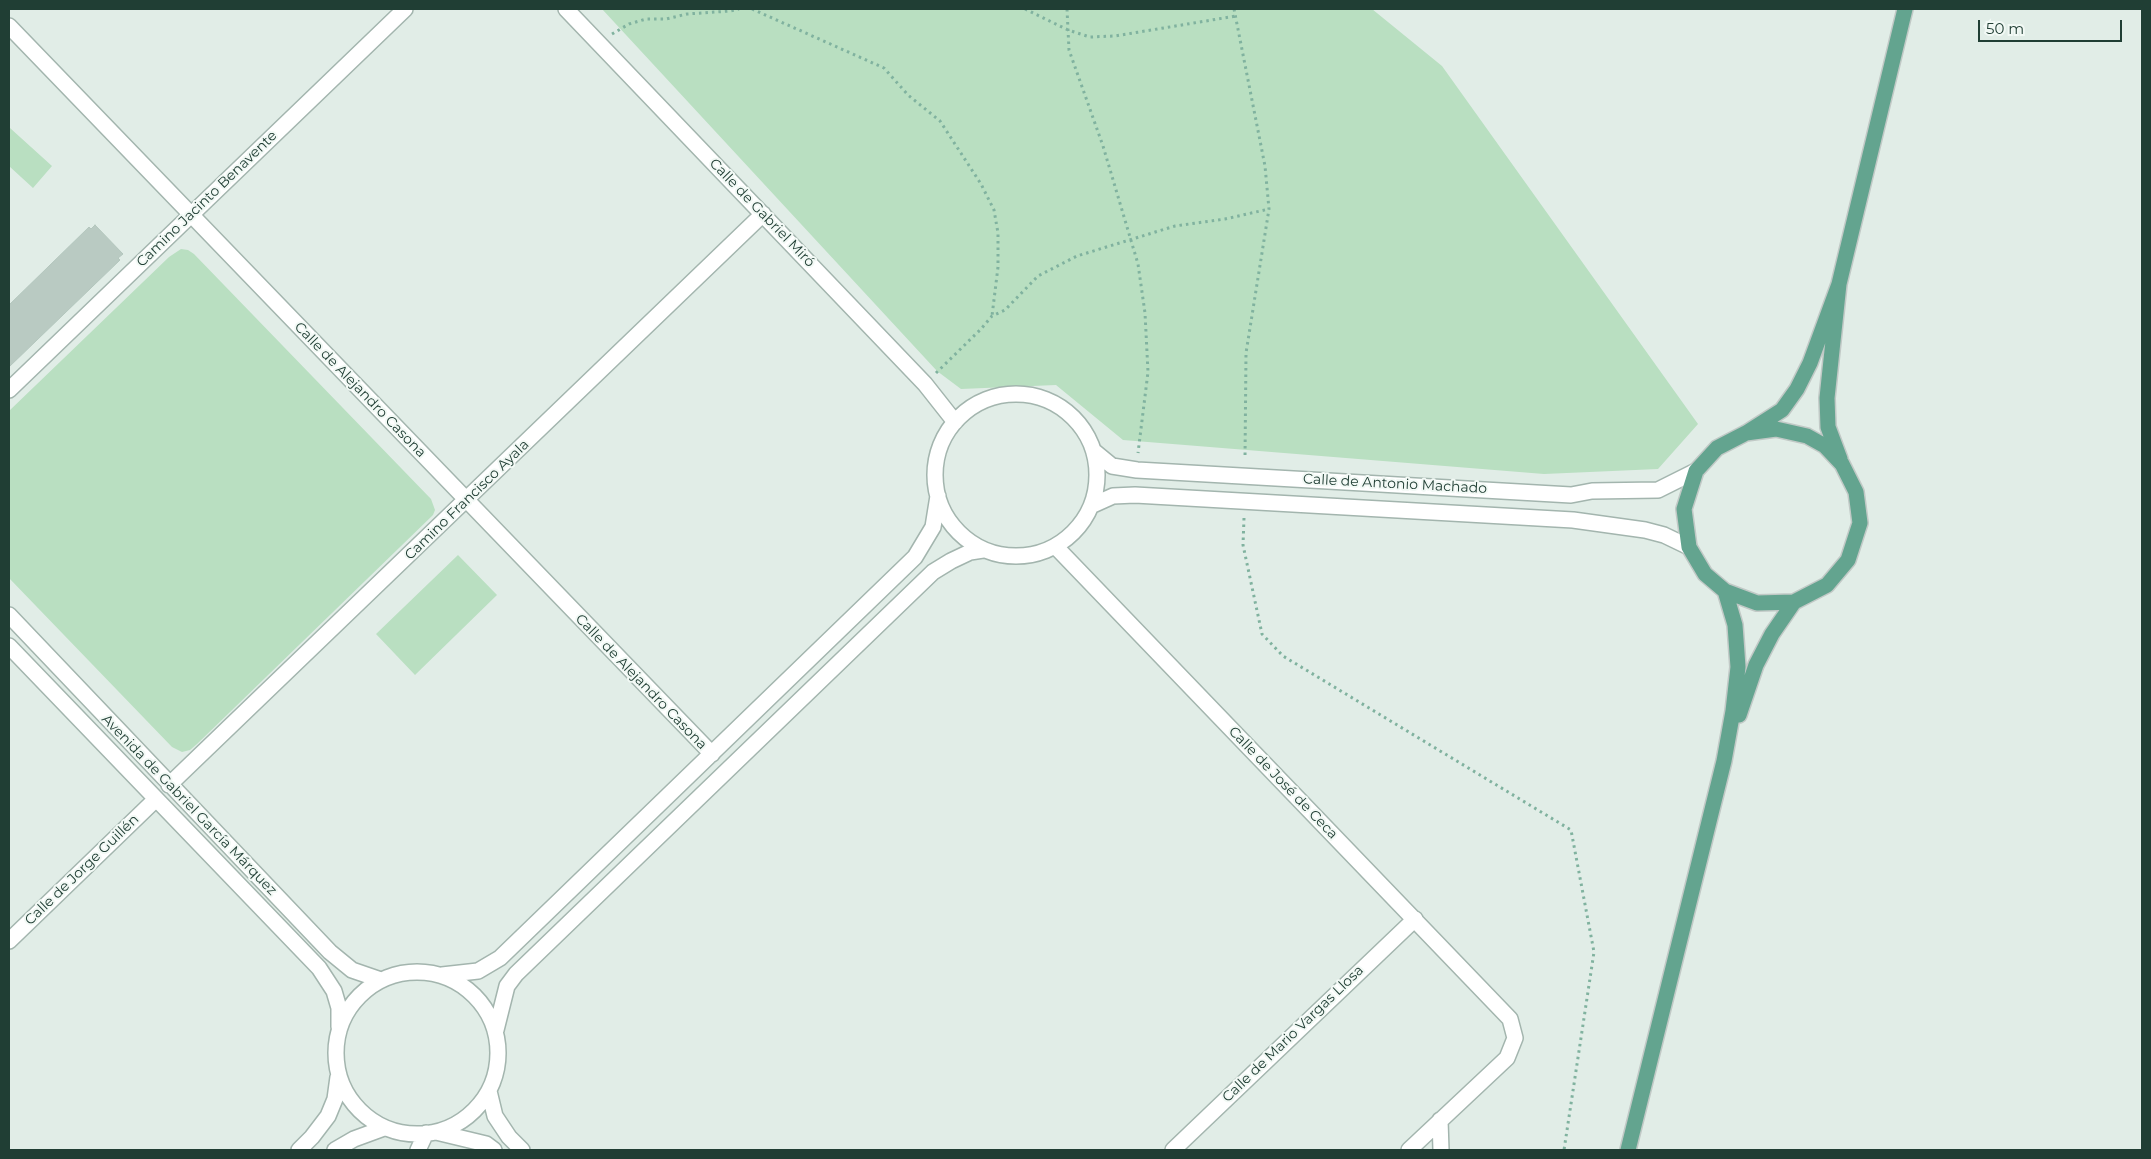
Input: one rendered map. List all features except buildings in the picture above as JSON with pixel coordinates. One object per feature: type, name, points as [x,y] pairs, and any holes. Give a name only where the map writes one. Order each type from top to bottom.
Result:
[{"type":"main road","points":[[1839,284],[1827,398],[1828,427],[1842,464],[1856,492],[1860,523],[1848,560],[1827,585],[1794,602],[1757,603],[1725,591],[1705,574],[1689,547],[1684,509],[1696,471],[1717,448],[1782,410],[1810,364],[1839,284],[1905,9]]},
{"type":"main road","points":[[1746,432],[1776,429],[1807,436],[1824,446],[1842,464]]},
{"type":"main road","points":[[1628,1150],[1724,761],[1733,711],[1738,667],[1735,625],[1725,591]]},
{"type":"main road","points":[[1724,761],[1756,665],[1772,634],[1794,602]]},
{"type":"street","name":"Camino Jacinto Benavente","points":[[9,390],[405,9]]},
{"type":"street","name":"Calle de Gabriel Miró","points":[[566,9],[925,384],[955,422]]},
{"type":"street","name":"Calle de Alejandro Casona","points":[[9,26],[712,754]]},
{"type":"street","name":"Camino Francisco Ayala","points":[[170,785],[763,214]]},
{"type":"street","points":[[1013,394],[1041,398],[1068,412],[1081,426],[1095,452],[1098,472],[1093,505],[1085,520],[1056,547],[1036,555],[1001,556],[983,550],[960,535],[944,512],[938,496],[934,477],[939,449],[955,422],[980,402],[1013,394]]},
{"type":"street","name":"Calle de Antonio Machado","points":[[1095,452],[1112,466],[1137,470],[1571,495],[1592,491],[1658,490],[1696,471]]},
{"type":"street","name":"Calle de Antonio Machado","points":[[1093,505],[1113,496],[1135,495],[1573,520],[1645,530],[1664,535],[1689,547]]},
{"type":"street","points":[[494,1150],[486,1144],[467,1138],[431,1133],[402,1133],[384,1128],[361,1113],[344,1090],[338,1073],[335,1054],[339,1027],[355,1000],[381,980],[414,971],[442,975],[478,971],[500,958],[915,557],[932,528],[938,496]]},
{"type":"street","name":"Calle de José de Ceca","points":[[1056,547],[1510,1019],[1515,1038],[1507,1058],[1440,1120]]},
{"type":"street","points":[[496,1030],[507,986],[516,974],[933,572],[970,552],[983,550]]},
{"type":"street","name":"Avenida de Gabriel García Márquez","points":[[9,615],[330,952],[352,970],[381,980]]},
{"type":"street","name":"Avenida de Gabriel García Márquez","points":[[12,657],[156,799],[319,968],[334,991],[339,1008],[339,1027]]},
{"type":"street","name":"Calle de Jorge Guillén","points":[[9,940],[156,799]]},
{"type":"street","name":"Calle de Mario Vargas Llosa","points":[[1173,1150],[1415,919]]},
{"type":"street","points":[[418,1150],[431,1133],[460,1123],[485,1098],[495,1077],[499,1050],[496,1030],[482,1003],[469,990],[442,975]]},
{"type":"street","points":[[299,1150],[328,1116],[335,1099],[338,1073]]},
{"type":"street","points":[[489,1091],[495,1116],[509,1137],[522,1150]]},
{"type":"street","points":[[1409,1150],[1440,1120]]},
{"type":"street","points":[[1440,1120],[1441,1150]]},
{"type":"street","points":[[335,1150],[354,1139],[384,1128]]},
{"type":"path","points":[[612,34],[629,24],[646,19],[666,20],[687,14],[739,9]]},
{"type":"path","points":[[752,9],[884,68],[908,95],[940,121],[981,184],[994,210],[998,233],[998,267],[992,316]]},
{"type":"path","points":[[1025,9],[1068,30],[1090,37],[1114,36],[1236,16]]},
{"type":"path","points":[[1067,9],[1069,50],[1103,146],[1138,264],[1145,313],[1148,372],[1137,470]]},
{"type":"path","points":[[1234,9],[1265,166],[1269,209],[1246,354],[1245,476]]},
{"type":"path","points":[[925,384],[992,316],[1005,310],[1038,276],[1077,256],[1175,226],[1225,219],[1269,209]]},
{"type":"path","points":[[1244,501],[1243,545],[1262,634],[1283,656],[1570,830],[1594,952],[1564,1150]]},
{"type":"green space","points":[[602,9],[1372,9],[1442,66],[1698,424],[1658,469],[1544,474],[1123,440],[1056,385],[961,389],[937,371]]},
{"type":"green space","points":[[10,128],[52,166],[33,188],[9,166]]},
{"type":"green space","points":[[181,249],[188,250],[194,254],[431,499],[435,510],[433,515],[197,744],[190,750],[182,752],[172,747],[9,578],[9,411],[169,257]]},
{"type":"green space","points":[[458,555],[497,595],[415,675],[376,634]]}]
